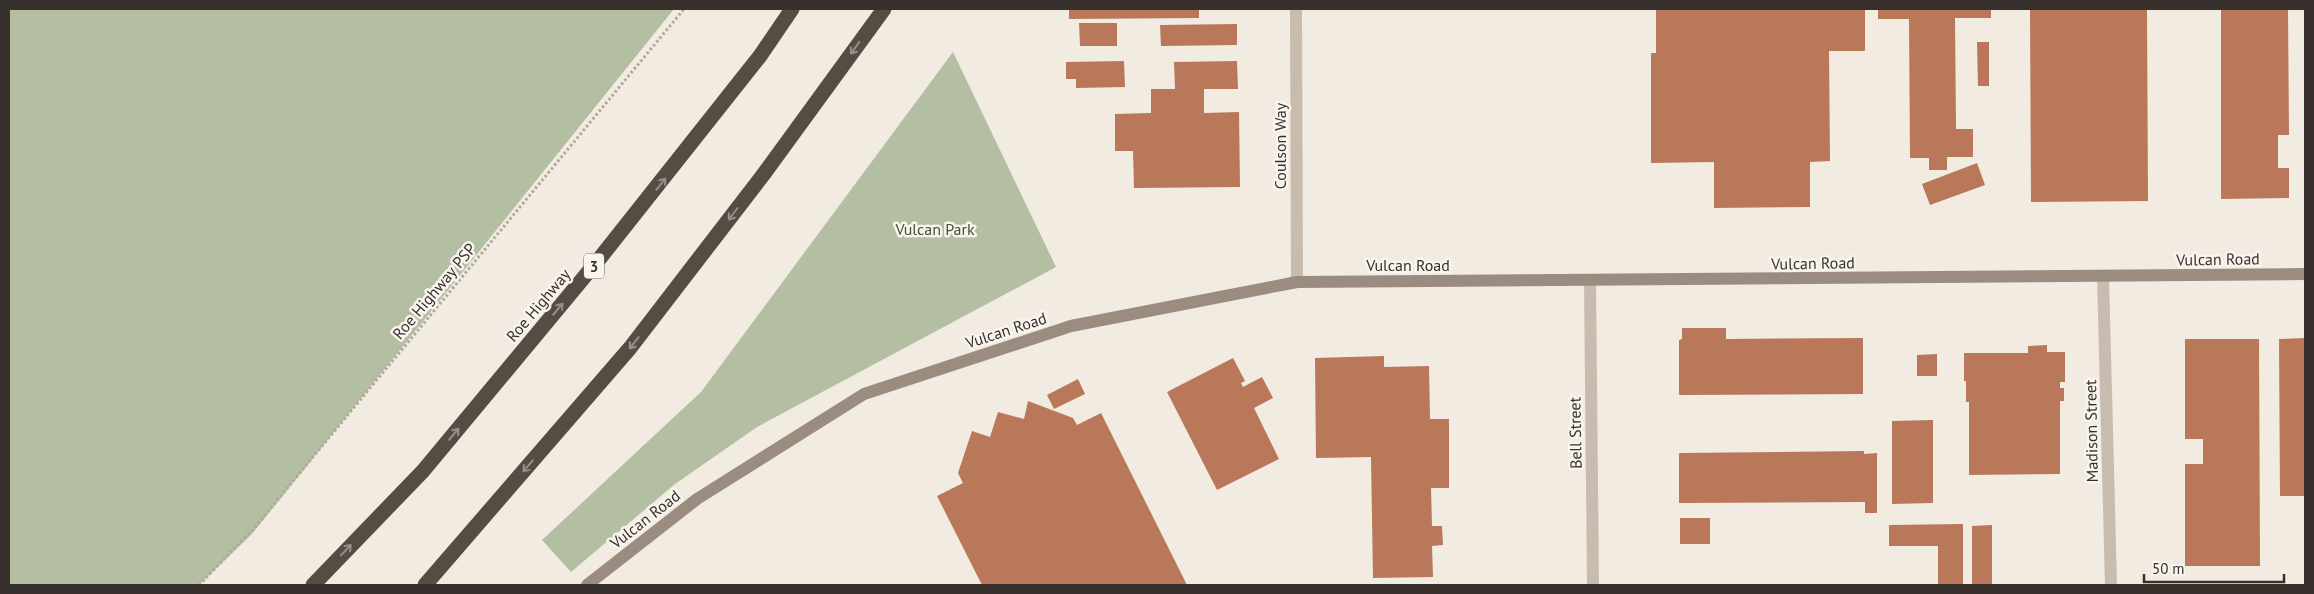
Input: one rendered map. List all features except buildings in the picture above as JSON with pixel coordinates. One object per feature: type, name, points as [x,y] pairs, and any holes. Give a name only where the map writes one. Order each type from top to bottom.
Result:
[{"type":"highway","name":"Roe Highway","points":[[312,585],[422,471],[607,251],[760,56],[790,9]]},
{"type":"highway","points":[[425,585],[630,348],[763,175],[884,9]]},
{"type":"street","name":"Coulson Way","points":[[1296,9],[1297,282]]},
{"type":"street","name":"Vulcan Road","points":[[587,585],[697,499],[864,394],[1071,326],[1297,282],[2305,274]]},
{"type":"street","name":"Madison Street","points":[[2104,276],[2111,585]]},
{"type":"street","name":"Bell Street","points":[[1590,281],[1593,585]]},
{"type":"path","name":"Roe Highway PSP","points":[[199,585],[255,527],[684,9]]},
{"type":"green space","points":[[9,9],[674,9],[252,534],[199,585],[9,585]]},
{"type":"green space","name":"Vulcan Park","points":[[953,52],[1056,267],[757,427],[675,484],[571,572],[542,540],[701,392]]}]
